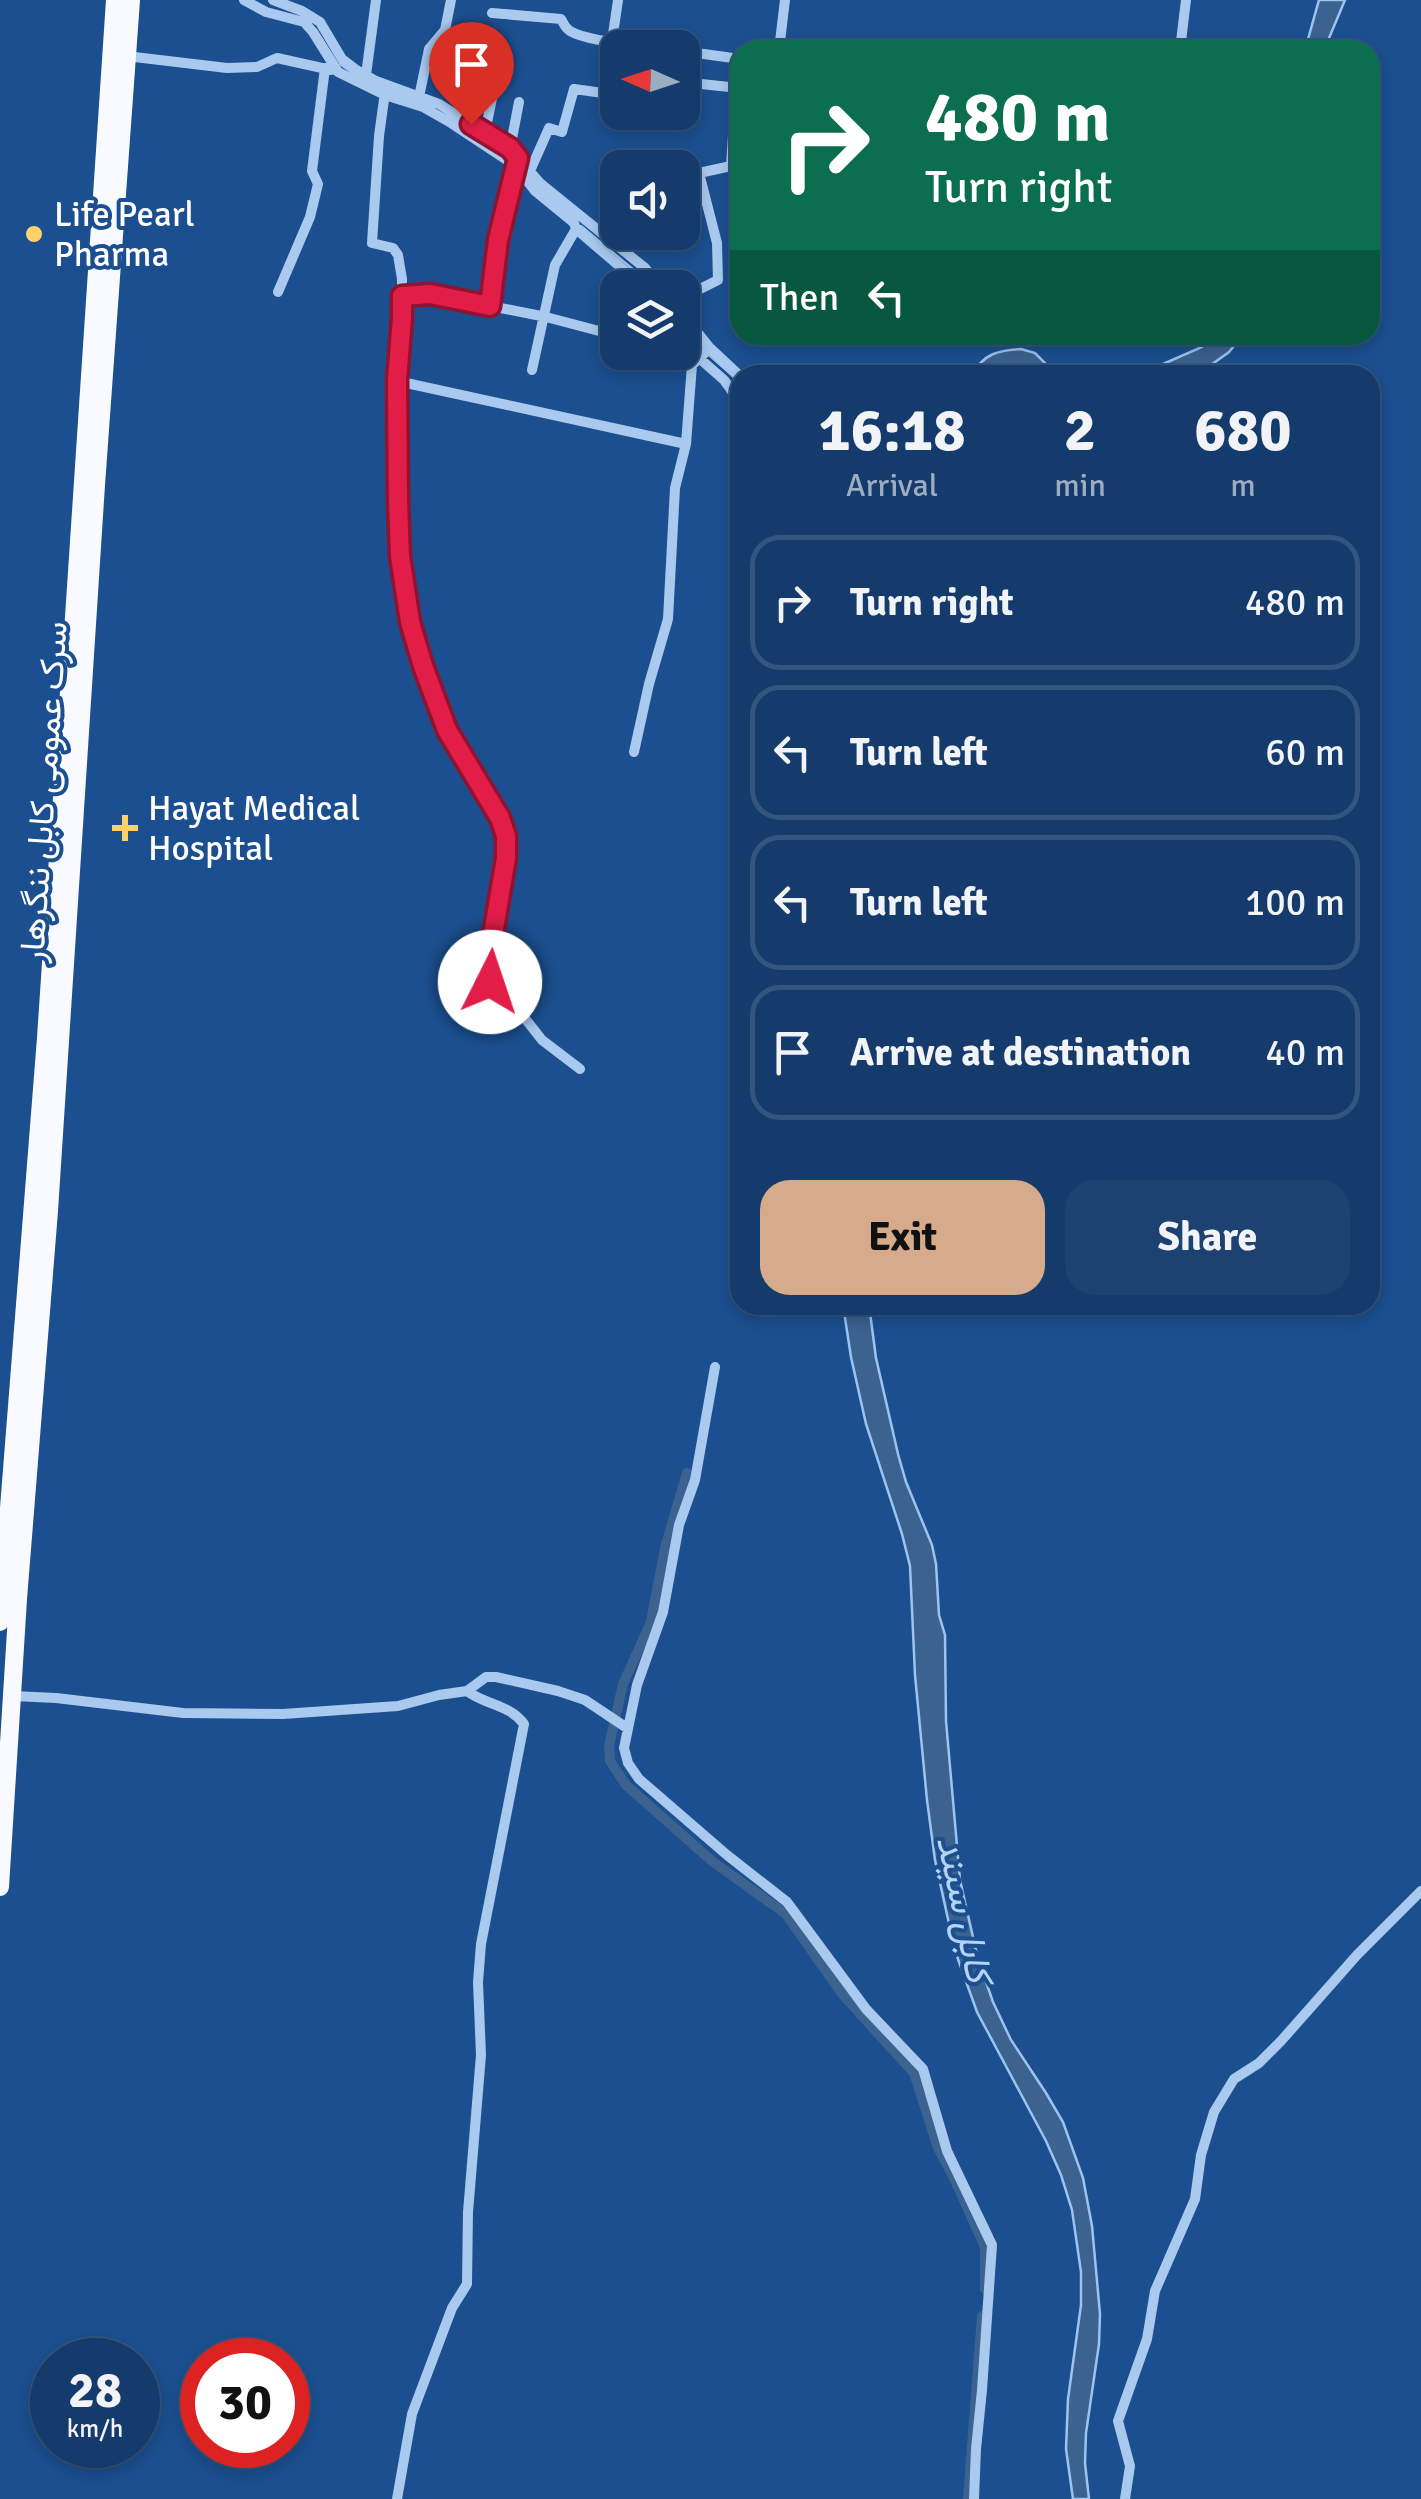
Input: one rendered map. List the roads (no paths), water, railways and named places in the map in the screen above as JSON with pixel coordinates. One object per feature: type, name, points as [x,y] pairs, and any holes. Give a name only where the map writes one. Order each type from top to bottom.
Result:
[{"type":"highway","name":"سرک عمومی کابل ننگرهار","points":[[105,260],[114,0]]},
{"type":"highway","name":"سرک عمومی کابل ننگرهار","points":[[0,1887],[48,1211],[60,928],[89,485],[105,260],[131,0]]},
{"type":"highway","name":"سرک عمومی کابل ننگرهار","points":[[0,1622],[46,1038],[60,928]]},
{"type":"street","points":[[244,0],[266,12],[304,22],[338,72]]},
{"type":"street","points":[[273,0],[320,22],[342,59],[385,89],[439,104],[509,154],[646,270]]},
{"type":"street","points":[[366,75],[376,0]]},
{"type":"street","points":[[418,97],[429,48],[446,30],[451,0]]},
{"type":"street","points":[[614,30],[618,0]]},
{"type":"street","points":[[780,40],[785,0]]},
{"type":"street","points":[[1181,40],[1186,0]]},
{"type":"street","points":[[492,12],[561,19],[571,32],[600,38]]},
{"type":"street","points":[[700,53],[730,58]]},
{"type":"street","points":[[126,56],[226,68],[257,67],[277,58],[325,68],[385,89],[482,135]]},
{"type":"street","points":[[278,292],[310,218],[318,184],[312,170],[325,68]]},
{"type":"street","points":[[482,135],[495,84]]},
{"type":"street","points":[[700,84],[730,87]]},
{"type":"street","points":[[385,89],[372,243],[393,248],[398,254],[402,296],[397,380],[400,556],[410,622],[447,730],[500,818],[506,836],[506,858],[487,970],[490,982],[512,1002],[542,1040],[580,1069]]},
{"type":"street","points":[[530,171],[549,128],[562,132],[574,89],[600,93]]},
{"type":"street","points":[[490,306],[509,154],[520,102]]},
{"type":"street","points":[[509,154],[535,191],[623,270]]},
{"type":"street","points":[[700,289],[718,280],[717,243],[700,173],[730,166]]},
{"type":"street","points":[[532,370],[556,265],[576,229]]},
{"type":"street","points":[[402,296],[430,294],[600,331]]},
{"type":"street","points":[[700,336],[730,367]]},
{"type":"street","points":[[700,357],[710,348]]},
{"type":"street","points":[[700,364],[730,388]]},
{"type":"street","points":[[634,752],[668,618],[675,488],[686,444],[695,370]]},
{"type":"street","points":[[397,380],[686,444]]},
{"type":"street","points":[[715,1367],[695,1480],[679,1524],[663,1612],[637,1685],[624,1748],[638,1779],[786,1902],[866,2009],[923,2069],[947,2151],[992,2245],[974,2499]]},
{"type":"street","points":[[13,1696],[183,1713],[244,1714],[398,1706],[496,1677],[585,1700],[627,1728]]},
{"type":"street","points":[[398,2499],[412,2414],[452,2308],[467,2284],[468,2212],[482,2055],[478,1982],[481,1944],[524,1724],[500,1705],[472,1696],[472,1687]]},
{"type":"street","points":[[1125,2499],[1130,2466],[1118,2420],[1147,2339],[1155,2291],[1195,2199],[1214,2112],[1234,2079],[1259,2064],[1357,1955],[1421,1892]]},
{"type":"water","points":[[1319,0],[1345,0],[1328,40],[1308,40]]},
{"type":"water","points":[[1235,345],[1211,365],[1161,365],[1202,347]]},
{"type":"water","points":[[1021,349],[1035,353],[1047,365],[979,365],[992,354]]},
{"type":"water","name":"کابل سيند","points":[[845,1315],[870,1315],[898,1454],[936,1564],[939,1615],[945,1635],[946,1721],[960,1880],[978,1959],[1011,2040],[1063,2122],[1083,2178],[1100,2314],[1086,2433],[1089,2499],[1073,2499],[1066,2449],[1068,2399],[1081,2305],[1081,2272],[1072,2210],[1046,2141],[977,2012],[955,1951],[935,1860],[927,1800],[910,1566],[866,1424]]},
{"type":"waterway","points":[[340,64],[354,74]]},
{"type":"waterway","points":[[581,226],[634,270]]},
{"type":"waterway","points":[[707,353],[730,373]]},
{"type":"waterway","points":[[687,1473],[665,1548],[651,1622],[623,1684],[609,1746],[610,1761],[626,1785],[712,1861],[786,1914],[843,1995],[914,2073],[938,2148],[985,2247],[985,2289]]},
{"type":"waterway","points":[[968,2499],[982,2316]]},
{"type":"place","name":"Life Pearl Pharma","points":[[34,234]]},
{"type":"place","name":"Hayat Medical Hospital","points":[[125,828]]}]
